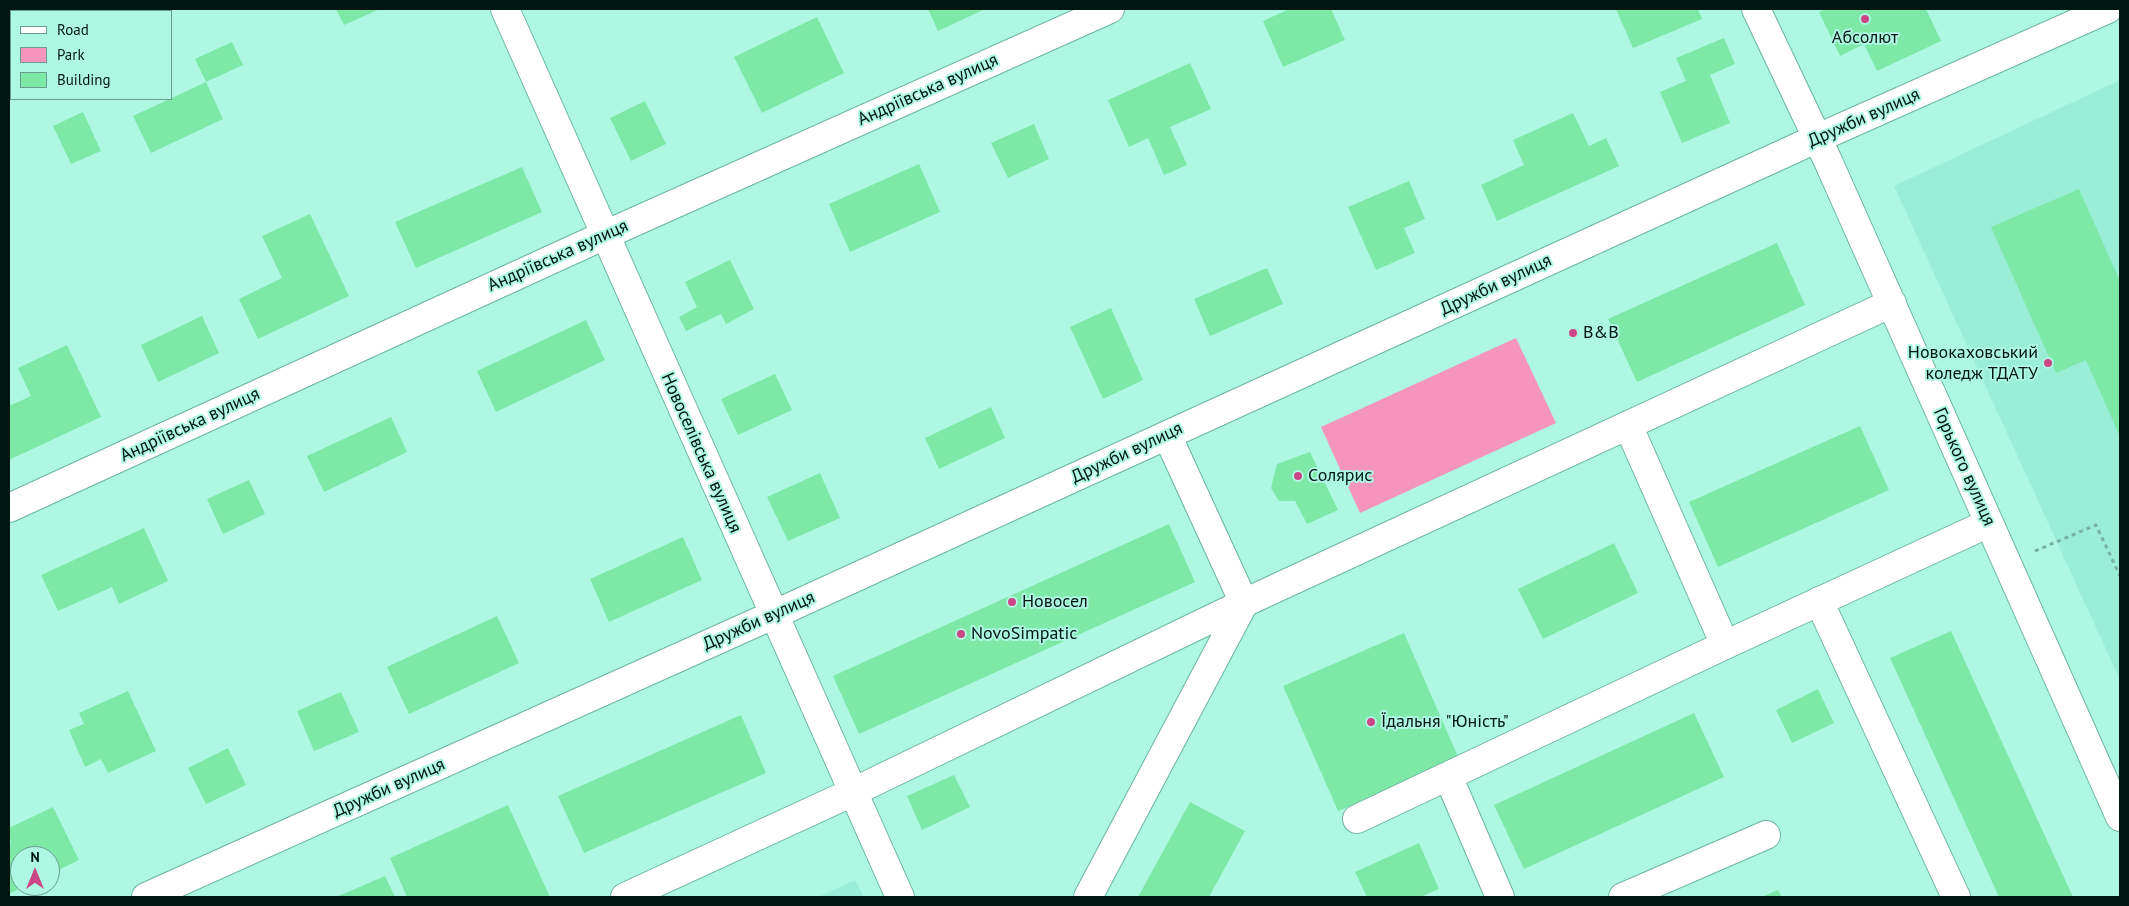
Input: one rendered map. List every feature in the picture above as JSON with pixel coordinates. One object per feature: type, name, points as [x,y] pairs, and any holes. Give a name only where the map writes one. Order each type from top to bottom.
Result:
[{"type":"street","name":"Новоселівська вулиця","points":[[505,9],[900,897]]},
{"type":"street","name":"Андріївська вулиця","points":[[9,508],[605,235],[1110,9]]},
{"type":"street","name":"Горького вулиця","points":[[1756,9],[1818,138],[2120,817]]},
{"type":"street","name":"Дружби вулиця","points":[[146,897],[773,615],[1818,138],[2108,9]]},
{"type":"street","points":[[625,897],[853,792],[1244,603],[1892,303]]},
{"type":"street","points":[[1628,425],[1725,645]]},
{"type":"street","points":[[1167,435],[1244,603]]},
{"type":"street","points":[[1357,819],[1989,523]]},
{"type":"street","points":[[1819,601],[1956,897]]},
{"type":"street","points":[[1088,897],[1244,603]]},
{"type":"street","points":[[1448,776],[1500,897]]},
{"type":"street","points":[[1623,897],[1766,835]]},
{"type":"path","points":[[2008,565],[2056,540],[2096,525],[2120,576]]},
{"type":"shaded area","name":"Новокаховський коледж ТДАТУ","points":[[2120,80],[2120,680],[1894,186]]},
{"type":"shaded area","points":[[855,880],[864,897],[818,897]]},
{"type":"green space","points":[[1516,338],[1556,423],[1360,513],[1321,427]]},
{"type":"building","points":[[336,9],[380,9],[344,25]]},
{"type":"building","points":[[928,9],[985,9],[938,31]]},
{"type":"building","points":[[1289,9],[1331,9],[1345,40],[1283,67],[1263,21]]},
{"type":"building","points":[[1616,9],[1698,9],[1702,19],[1633,48]]},
{"type":"building","points":[[1826,9],[1926,9],[1941,41],[1877,71],[1864,44],[1840,56],[1819,12]]},
{"type":"building","points":[[817,17],[844,73],[762,113],[734,57]]},
{"type":"building","points":[[1724,38],[1735,64],[1710,75],[1730,123],[1682,143],[1660,92],[1686,81],[1676,58]]},
{"type":"building","points":[[232,42],[243,65],[206,82],[195,59]]},
{"type":"building","points":[[1190,63],[1211,109],[1170,127],[1187,165],[1164,175],[1148,138],[1129,147],[1108,100]]},
{"type":"building","points":[[206,82],[223,119],[151,153],[133,116],[167,100],[172,100],[172,98]]},
{"type":"building","points":[[645,101],[666,144],[631,161],[610,118]]},
{"type":"building","points":[[83,112],[101,151],[71,164],[53,126]]},
{"type":"building","points":[[1573,113],[1589,146],[1606,138],[1619,166],[1497,221],[1481,185],[1524,165],[1513,140]]},
{"type":"building","points":[[1034,124],[1049,159],[1008,178],[991,143]]},
{"type":"building","points":[[919,164],[940,212],[850,252],[829,204]]},
{"type":"building","points":[[522,167],[542,212],[416,268],[395,222]]},
{"type":"building","points":[[1409,181],[1425,219],[1404,228],[1415,253],[1376,270],[1348,207]]},
{"type":"building","points":[[2079,189],[2120,281],[2120,437],[2086,360],[2056,373],[1991,227]]},
{"type":"building","points":[[310,214],[349,296],[258,339],[239,299],[282,278],[262,236]]},
{"type":"building","points":[[1777,243],[1805,305],[1637,382],[1608,319]]},
{"type":"building","points":[[730,260],[754,309],[726,324],[721,314],[686,331],[679,317],[697,307],[685,282]]},
{"type":"building","points":[[1267,268],[1283,304],[1210,336],[1194,299]]},
{"type":"building","points":[[1111,308],[1143,380],[1103,399],[1070,327]]},
{"type":"building","points":[[202,316],[219,353],[158,382],[141,345]]},
{"type":"building","points":[[586,320],[605,360],[496,412],[477,371]]},
{"type":"building","points":[[67,345],[101,417],[9,460],[9,406],[31,396],[18,368]]},
{"type":"building","points":[[775,374],[792,410],[738,435],[721,399]]},
{"type":"building","points":[[991,407],[1005,438],[939,469],[925,438]]},
{"type":"building","points":[[391,417],[407,452],[324,492],[307,456]]},
{"type":"building","points":[[1860,426],[1889,490],[1718,567],[1689,502]]},
{"type":"building","name":"Солярис","points":[[1310,452],[1338,510],[1307,524],[1295,501],[1279,501],[1271,488],[1277,464]]},
{"type":"building","points":[[820,473],[840,518],[788,541],[767,497]]},
{"type":"building","points":[[249,480],[265,514],[223,534],[207,499]]},
{"type":"building","points":[[1169,524],[1195,582],[859,734],[833,676]]},
{"type":"building","points":[[144,528],[168,581],[119,604],[112,587],[58,611],[41,575]]},
{"type":"building","points":[[683,537],[702,580],[609,622],[590,579]]},
{"type":"building","points":[[1614,543],[1638,593],[1543,639],[1518,589]]},
{"type":"building","points":[[497,616],[519,663],[409,714],[387,667]]},
{"type":"building","points":[[1951,631],[2073,897],[1999,897],[1890,658]]},
{"type":"building","name":"Їдальня \"Юність\"","points":[[1404,633],[1459,759],[1338,811],[1283,686]]},
{"type":"building","points":[[1818,689],[1834,723],[1792,743],[1776,710]]},
{"type":"building","points":[[128,691],[156,751],[108,773],[101,759],[85,767],[69,730],[84,724],[79,713]]},
{"type":"building","points":[[341,692],[359,732],[314,751],[297,711]]},
{"type":"building","points":[[1694,713],[1724,777],[1524,869],[1494,805]]},
{"type":"building","points":[[741,715],[766,773],[584,853],[558,796]]},
{"type":"building","points":[[228,748],[246,785],[206,804],[188,768]]},
{"type":"building","points":[[954,775],[970,807],[922,830],[907,796]]},
{"type":"building","points":[[1190,802],[1245,831],[1209,897],[1138,897]]},
{"type":"building","points":[[508,805],[550,897],[407,897],[390,858]]},
{"type":"building","points":[[53,807],[79,860],[60,869],[60,846],[10,846],[9,894],[9,845],[11,844],[9,828]]},
{"type":"building","points":[[1419,843],[1439,889],[1420,897],[1367,897],[1355,872]]},
{"type":"building","points":[[385,876],[395,897],[336,897]]},
{"type":"building","points":[[1778,890],[1782,897],[1762,897]]},
{"type":"place","name":"Абсолют","points":[[1865,19]]},
{"type":"place","name":"В&В","points":[[1573,333]]},
{"type":"place","name":"Новокаховський коледж ТДАТУ","points":[[2048,363]]},
{"type":"place","name":"Солярис","points":[[1298,476]]},
{"type":"place","name":"Новосел","points":[[1012,602]]},
{"type":"place","name":"NovoSimpatic","points":[[961,634]]},
{"type":"place","name":"Їдальня \"Юність\"","points":[[1371,722]]}]
